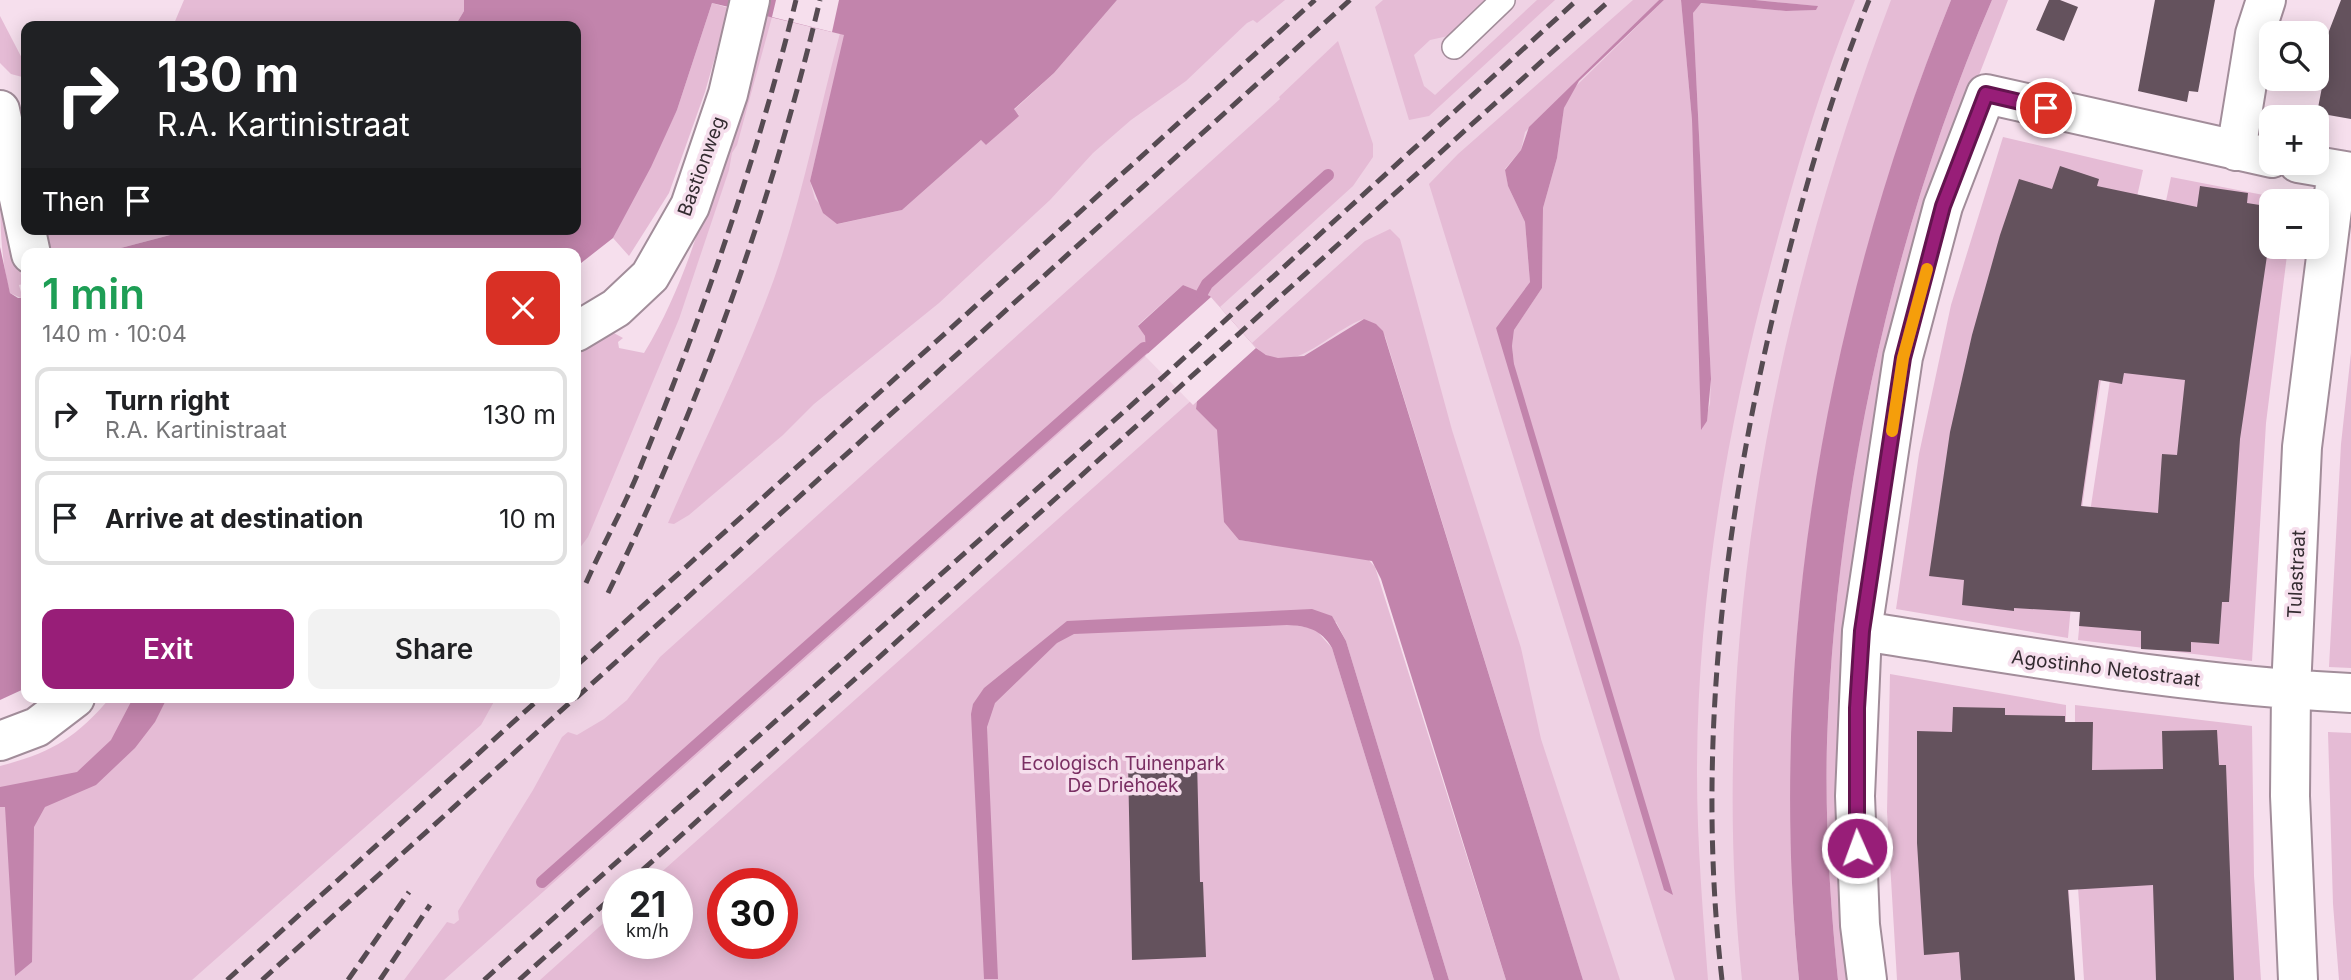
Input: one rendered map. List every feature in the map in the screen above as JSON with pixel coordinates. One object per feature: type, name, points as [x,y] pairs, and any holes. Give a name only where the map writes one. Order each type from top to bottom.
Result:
[{"type":"street","points":[[1867,980],[1860,925],[1855,796],[1862,631],[1903,358],[1943,206],[1986,94],[2254,154],[2255,34],[2266,0]]},
{"type":"street","name":"Bastionweg","points":[[581,329],[615,309],[650,276],[690,206],[727,94],[749,6]]},
{"type":"street","points":[[0,110],[21,208]]},
{"type":"street","name":"Tulastraat","points":[[2298,980],[2290,796],[2291,690],[2302,447],[2344,171]]},
{"type":"street","name":"Agostinho Netostraat","points":[[1862,631],[2071,666],[2291,690],[2351,693]]},
{"type":"street","points":[[0,741],[37,727],[68,703]]},
{"type":"lane","points":[[1454,47],[1503,0]]},
{"type":"shaded area","points":[[464,0],[1117,0],[1054,73],[1014,109],[1019,116],[986,145],[981,140],[902,210],[837,224],[823,213],[810,181],[844,35],[712,3],[677,110],[651,167],[613,238],[581,263],[581,248],[121,248],[170,235],[581,235],[581,21],[458,21],[464,11]]},
{"type":"shaded area","points":[[776,0],[1930,0],[1777,980],[1583,980],[1385,336],[693,872],[693,868],[602,868],[602,959],[620,959],[620,980],[0,980],[0,807],[159,703],[581,703],[581,377],[654,354],[672,317]]},
{"type":"shaded area","points":[[1659,0],[1664,0],[1579,81],[1564,108],[1557,158],[1543,208],[1542,288],[1514,330],[1512,346],[1514,364],[1673,895],[1664,890],[1496,328],[1530,282],[1525,222],[1508,186],[1505,170],[1521,150],[1529,127]]},
{"type":"shaded area","points":[[1681,0],[1755,0],[1818,6],[1816,10],[1786,11],[1701,3],[1693,13],[1711,379],[1707,421],[1701,430],[1692,120]]},
{"type":"shaded area","points":[[1951,0],[1992,0],[1925,178],[1898,270],[1875,364],[1843,552],[1827,742],[1829,861],[1838,980],[1799,980],[1791,855],[1791,730],[1800,605],[1816,481],[1839,358],[1870,237],[1907,117]]},
{"type":"shaded area","points":[[0,247],[10,293],[21,298],[21,690],[0,700]]},
{"type":"shaded area","points":[[1183,285],[1210,296],[1256,348],[1266,355],[1278,358],[1304,356],[1364,319],[1376,324],[1383,331],[1583,980],[1506,980],[1381,579],[1372,561],[1239,540],[1224,522],[1217,430],[1196,409],[1197,401],[1146,352],[1145,336],[1138,326]]},
{"type":"shaded area","points":[[1312,609],[1332,616],[1346,641],[1449,980],[1434,980],[1332,648],[1313,630],[1287,625],[1074,634],[1057,643],[995,703],[987,727],[998,979],[984,979],[971,714],[973,704],[984,688],[1067,621]]},
{"type":"shaded area","points":[[130,703],[164,703],[155,722],[135,748],[96,785],[45,807],[34,827],[32,962],[15,976],[5,807],[0,807],[0,787],[77,772],[111,740]]},
{"type":"green space","points":[[184,0],[464,0],[464,11],[458,21],[175,21]]},
{"type":"green space","points":[[1117,0],[1285,0],[1257,23],[1253,20],[1247,23],[1186,81],[1131,120],[1093,153],[1050,200],[939,303],[814,404],[783,435],[689,515],[674,524],[668,523],[737,371],[774,279],[801,188],[840,33],[845,35],[810,181],[815,199],[838,224],[902,210],[981,140],[986,145],[1019,115],[1014,110],[1054,73]]},
{"type":"green space","points":[[1383,0],[1493,0],[1457,34],[1430,40],[1414,55],[1424,86],[1435,95],[1537,0],[1555,0],[1429,116],[1409,120],[1375,7]]},
{"type":"green space","points":[[1633,0],[1659,0],[1525,132],[1521,150],[1505,169],[1508,186],[1525,222],[1530,282],[1496,328],[1514,364],[1514,330],[1542,288],[1543,208],[1557,158],[1564,108],[1572,90],[1664,0],[1681,0],[1692,120],[1702,429],[1710,404],[1711,379],[1693,13],[1700,3],[1786,11],[1816,10],[1817,6],[1755,0],[1855,0],[1830,66],[1788,199],[1754,329],[1717,518],[1708,582],[1698,710],[1699,852],[1708,980],[1675,980],[1429,184],[1458,154]]},
{"type":"green space","points":[[1891,0],[1951,0],[1908,117],[1870,237],[1840,359],[1816,481],[1800,605],[1791,730],[1791,855],[1799,980],[1742,980],[1734,855],[1734,730],[1743,606],[1759,482],[1783,359],[1813,238],[1849,118]]},
{"type":"green space","points":[[1992,0],[2008,0],[1957,132],[1892,360],[1852,980],[1838,980],[1829,861],[1827,742],[1843,552],[1857,458],[1875,364],[1898,270],[1925,178]]},
{"type":"green space","points":[[712,3],[729,8],[705,92],[669,193],[629,256],[613,238],[677,110]]},
{"type":"green space","points":[[0,16],[21,56],[21,77],[11,74],[0,63]]},
{"type":"green space","points":[[768,16],[772,17],[737,145],[732,153],[729,170],[679,319],[588,537],[581,546],[581,348],[612,332],[623,338],[618,342],[619,348],[644,353],[665,313],[699,230],[752,58]]},
{"type":"green space","points":[[1338,41],[1373,144],[1373,157],[1353,186],[1220,307],[1210,296],[1183,285],[1138,325],[1145,336],[1148,354],[1145,357],[444,980],[404,980],[447,922],[454,924],[459,920],[458,911],[533,790],[562,737],[568,732],[577,735],[604,719],[627,700],[660,657],[1280,99],[1279,97]]},
{"type":"green space","points":[[2003,137],[2143,170],[2097,403],[2068,638],[1896,609],[1919,454],[1951,305]]},
{"type":"green space","points":[[2171,177],[2259,194],[2259,259],[2286,259],[2266,423],[2252,661],[2078,640],[2089,519],[2117,334],[2166,201]]},
{"type":"green space","points":[[0,178],[21,275],[21,298],[10,293],[1,236]]},
{"type":"green space","points":[[1390,229],[1400,239],[1452,430],[1521,648],[1541,739],[1620,980],[1583,980],[1385,336],[1364,319],[1294,357],[1280,359],[1266,355],[1252,343],[1365,241]]},
{"type":"green space","points":[[40,235],[170,235],[121,248],[44,248]]},
{"type":"green space","points":[[2351,353],[2351,668],[2329,667],[2341,444]]},
{"type":"green space","name":"Ecologisch Tuinenpark De Driehoek","points":[[1194,398],[1197,402],[1196,409],[1217,430],[1239,540],[1367,558],[1375,567],[1506,980],[1449,980],[1346,641],[1336,622],[1294,625],[1315,629],[1332,648],[1434,980],[540,980],[602,924],[602,959],[693,959],[693,868],[666,868]]},
{"type":"green space","points":[[1890,674],[2066,705],[2066,839],[2074,980],[1897,980],[1887,812]]},
{"type":"green space","points":[[106,703],[493,703],[481,725],[192,980],[0,980],[0,766],[34,756],[61,742]]},
{"type":"green space","points":[[2075,705],[2252,726],[2254,876],[2261,980],[2084,980],[2075,841]]},
{"type":"green space","points":[[2328,732],[2351,733],[2351,980],[2339,980],[2333,904]]},
{"type":"pier","points":[[776,0],[839,0],[832,32],[772,17]]},
{"type":"pier","points":[[1211,297],[1256,348],[1193,405],[1145,356]]},
{"type":"building","points":[[2049,0],[2060,0],[2078,7],[2064,41],[2036,30]]},
{"type":"building","points":[[2155,0],[2215,0],[2198,92],[2189,91],[2187,102],[2138,91]]},
{"type":"building","points":[[2341,0],[2351,0],[2351,119],[2329,115],[2329,105],[2319,105],[2321,91],[2329,91],[2329,31]]},
{"type":"building","points":[[2060,166],[2099,179],[2097,186],[2197,207],[2200,186],[2248,193],[2247,203],[2259,205],[2259,259],[2267,259],[2240,439],[2229,602],[2222,602],[2219,644],[2191,642],[2191,652],[2141,649],[2141,631],[2079,626],[2080,612],[2014,608],[2014,611],[1962,605],[1964,580],[1929,576],[1950,432],[1972,335],[2019,179],[2052,189]],"holes":[[[2124,373],[2185,380],[2177,455],[2162,454],[2158,513],[2081,506],[2099,380],[2122,384]]]},
{"type":"building","points":[[1953,707],[2005,708],[2005,715],[2065,716],[2065,722],[2093,722],[2092,770],[2163,769],[2162,731],[2217,730],[2219,765],[2226,765],[2234,980],[2156,980],[2153,885],[2068,890],[2075,980],[1961,980],[1959,952],[1924,955],[1917,843],[1917,731],[1952,732]]},
{"type":"building","points":[[1197,761],[1200,882],[1203,882],[1206,957],[1132,960],[1128,763]]},
{"type":"waterway","points":[[1202,293],[1207,284],[1328,175]]},
{"type":"waterway","points":[[542,882],[1144,348]]},
{"type":"railway","points":[[586,583],[636,478],[708,292],[764,118],[796,0]]},
{"type":"railway","points":[[608,593],[673,449],[730,302],[779,153],[820,0]]},
{"type":"railway","points":[[581,661],[1315,0]]},
{"type":"railway","points":[[581,693],[1350,0]]},
{"type":"railway","points":[[484,980],[1163,377],[1577,0]]},
{"type":"railway","points":[[645,868],[1610,0]]},
{"type":"railway","points":[[1722,980],[1714,892],[1714,716],[1720,629],[1744,455],[1790,247],[1831,105],[1869,0]]},
{"type":"railway","points":[[227,980],[534,703]]},
{"type":"railway","points":[[262,980],[569,703]]},
{"type":"railway","points":[[348,980],[409,892]]},
{"type":"railway","points":[[380,980],[430,905]]},
{"type":"railway","points":[[519,980],[602,906]]},
{"type":"slow traffic","points":[[1892,431],[1903,358],[1927,269]]},
{"type":"route","points":[[1857,848],[1857,708],[1862,631],[1903,358],[1943,206],[1986,94],[2046,108]]}]
